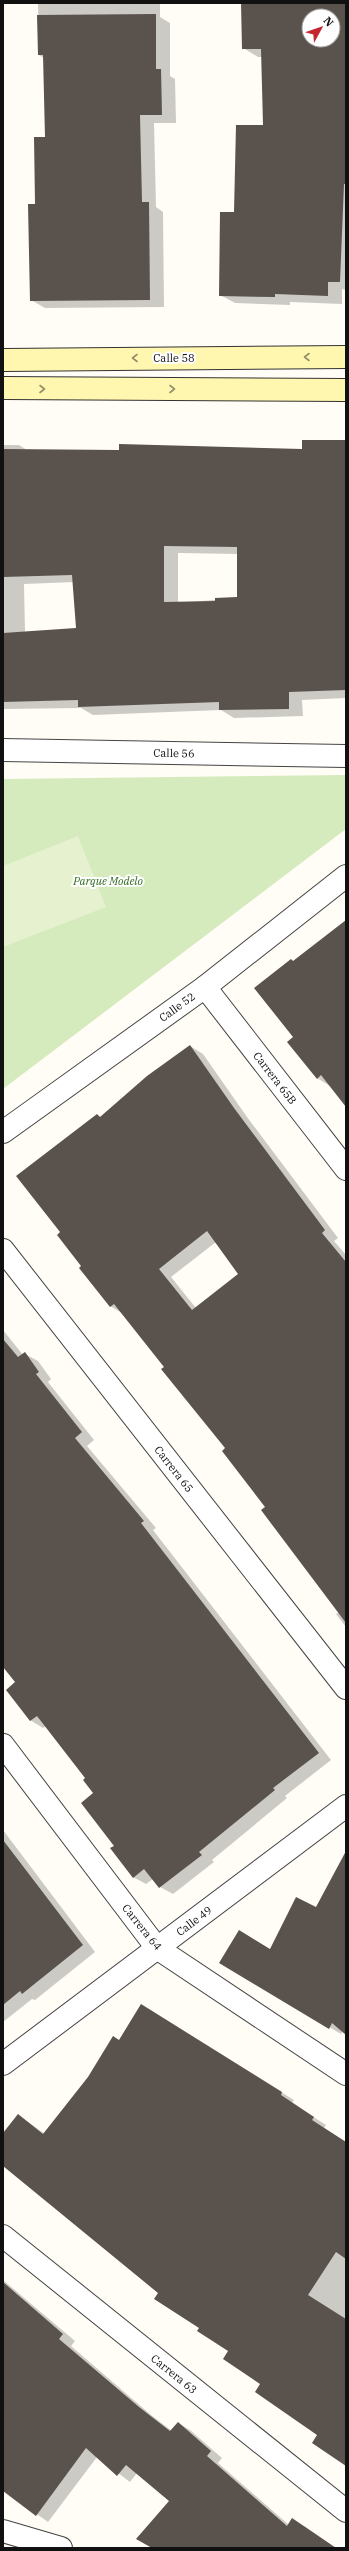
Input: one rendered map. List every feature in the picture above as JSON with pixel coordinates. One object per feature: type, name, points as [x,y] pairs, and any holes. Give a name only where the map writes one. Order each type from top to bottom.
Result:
[{"type":"street","name":"Calle 58","points":[[3,360],[346,357]]},
{"type":"street","points":[[3,388],[346,390]]},
{"type":"street","name":"Calle 56","points":[[3,750],[346,756]]},
{"type":"street","name":"Calle 52","points":[[3,1132],[205,987],[346,876]]},
{"type":"street","name":"Carrera 65B","points":[[205,987],[346,1169]]},
{"type":"street","name":"Carrera 65","points":[[3,1250],[346,1688]]},
{"type":"street","name":"Carrera 64","points":[[3,1745],[157,1948],[346,2074]]},
{"type":"street","name":"Calle 49","points":[[3,2064],[346,1806]]},
{"type":"street","name":"Carrera 63","points":[[3,2236],[346,2511]]},
{"type":"street","points":[[3,2531],[61,2548]]},
{"type":"green space","name":"Parque Modelo","points":[[346,775],[346,829],[3,1089],[3,779]]},
{"type":"green space","points":[[78,836],[106,907],[3,947],[3,866]]},
{"type":"building","points":[[241,3],[346,3],[346,184],[344,184],[340,282],[328,282],[328,296],[275,294],[275,297],[219,296],[220,212],[234,212],[236,125],[263,125],[261,49],[242,49]]},
{"type":"building","points":[[156,14],[156,69],[161,69],[162,115],[140,115],[142,202],[149,202],[150,300],[30,301],[28,204],[35,204],[34,137],[45,137],[43,55],[38,55],[37,15]]},
{"type":"building","points":[[302,440],[346,440],[346,690],[289,692],[289,709],[219,710],[219,702],[78,707],[78,700],[3,702],[3,633],[76,628],[72,575],[3,577],[3,449],[119,450],[119,444],[302,449]],"holes":[[[164,546],[237,547],[237,597],[215,598],[215,601],[164,602]]]},
{"type":"building","points":[[346,920],[346,1107],[321,1075],[317,1079],[287,1042],[293,1037],[254,988],[291,959],[293,961]]},
{"type":"building","points":[[190,1045],[234,1108],[325,1230],[322,1233],[346,1262],[346,1623],[261,1510],[265,1507],[222,1451],[225,1448],[161,1369],[164,1367],[114,1304],[110,1307],[79,1268],[81,1266],[57,1235],[60,1232],[16,1176],[97,1114],[100,1117],[147,1076]],"holes":[[[207,1231],[238,1274],[192,1310],[159,1269]]]},
{"type":"building","points":[[3,1339],[18,1357],[25,1352],[39,1372],[36,1374],[82,1432],[75,1438],[144,1521],[141,1523],[319,1753],[273,1788],[275,1790],[199,1852],[202,1855],[159,1888],[144,1869],[133,1878],[110,1848],[114,1846],[81,1803],[93,1793],[83,1780],[85,1778],[37,1716],[30,1721],[6,1690],[15,1682],[3,1667]]},
{"type":"building","points":[[3,1840],[83,1945],[22,1994],[20,1991],[3,2005]]},
{"type":"building","points":[[346,1851],[346,2035],[332,2023],[329,2029],[219,1963],[239,1930],[270,1949],[296,1897],[316,1907]]},
{"type":"building","points":[[141,2004],[282,2092],[281,2095],[314,2117],[312,2120],[346,2142],[346,2259],[336,2252],[308,2295],[346,2319],[346,2466],[312,2443],[317,2435],[255,2392],[260,2384],[223,2359],[228,2351],[197,2331],[199,2328],[154,2299],[158,2293],[3,2166],[3,2133],[18,2114],[43,2134],[88,2077],[113,2036],[119,2040]]},
{"type":"building","points":[[3,2282],[63,2334],[59,2339],[139,2407],[170,2431],[178,2422],[211,2451],[207,2456],[287,2526],[292,2518],[336,2548],[152,2548],[136,2539],[169,2501],[126,2465],[117,2476],[86,2448],[36,2516],[3,2491]]}]
